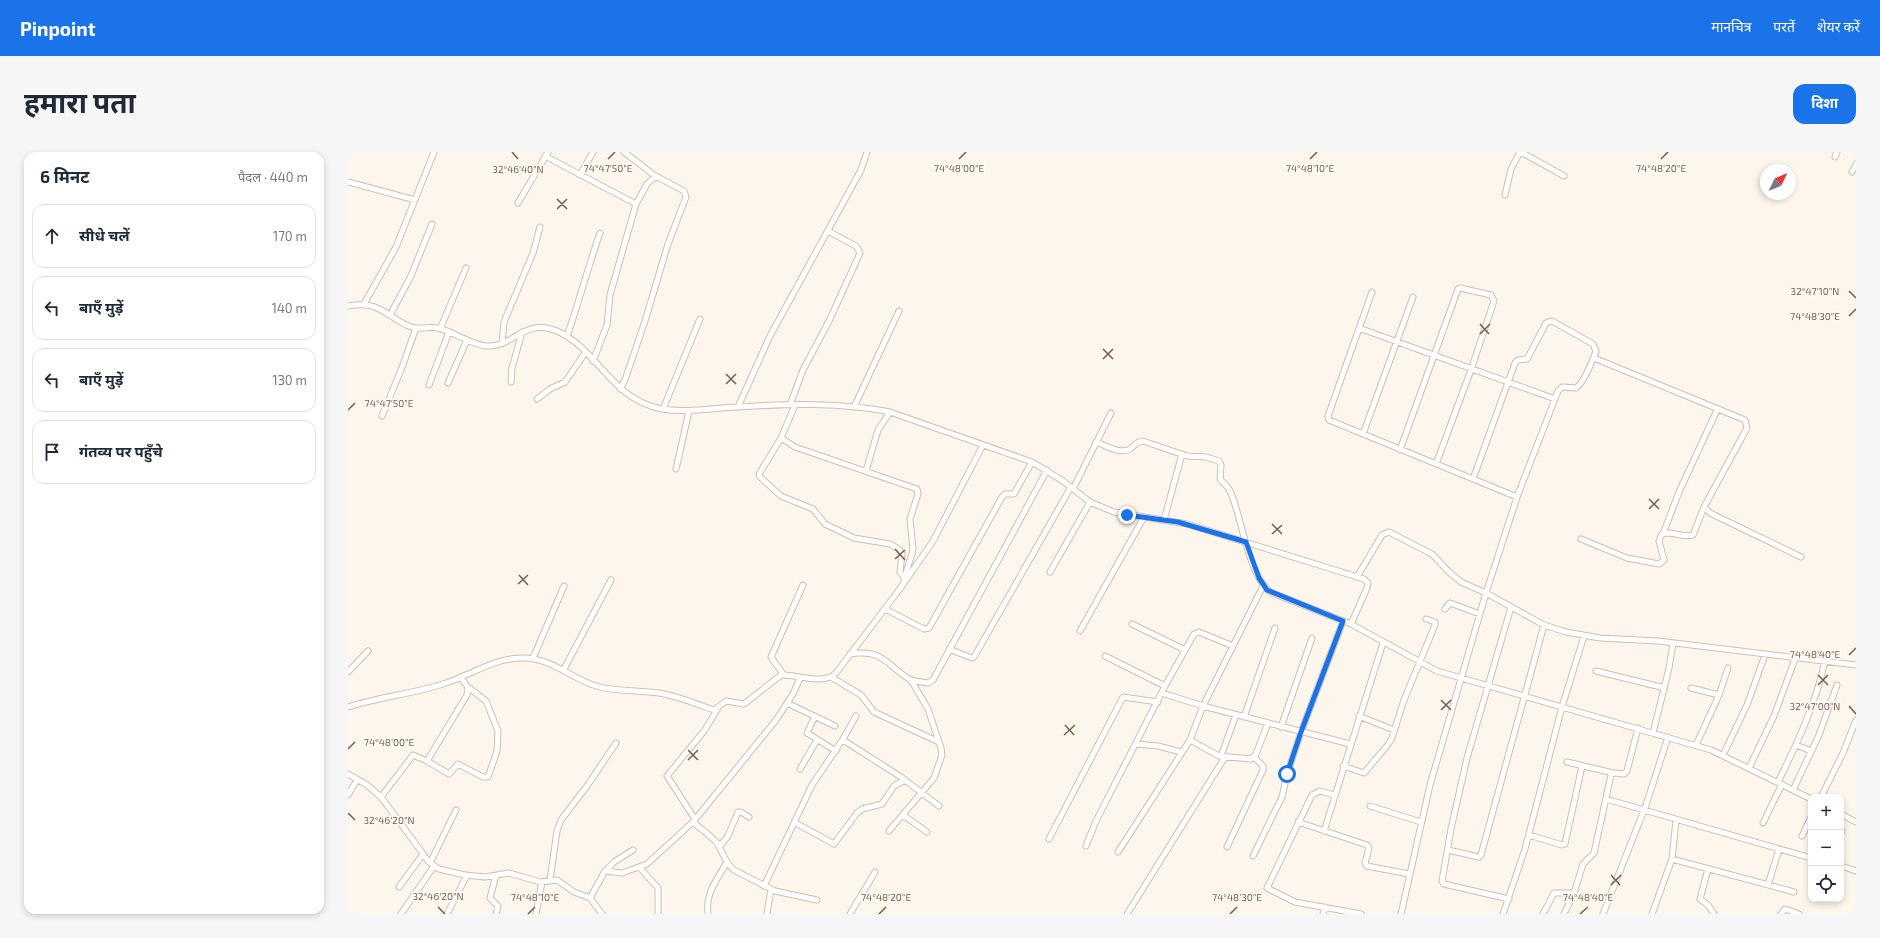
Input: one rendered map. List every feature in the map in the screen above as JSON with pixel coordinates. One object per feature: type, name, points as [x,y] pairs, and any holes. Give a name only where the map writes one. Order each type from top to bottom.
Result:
[{"type":"street","points":[[364,304],[396,247],[434,152]]},
{"type":"street","points":[[580,175],[593,152]]},
{"type":"street","points":[[620,388],[625,380],[645,321],[668,244],[686,197],[684,191],[656,176],[624,152]]},
{"type":"street","points":[[738,407],[770,336],[861,170],[868,152]]},
{"type":"street","points":[[1505,195],[1511,169],[1520,152],[1564,176]]},
{"type":"street","points":[[518,203],[547,154],[580,175],[636,204]]},
{"type":"street","points":[[1852,172],[1856,164]]},
{"type":"street","points":[[593,362],[608,322],[610,295],[636,204],[647,184],[656,176]]},
{"type":"street","points":[[348,182],[415,200]]},
{"type":"street","points":[[390,315],[410,278],[432,224]]},
{"type":"street","points":[[502,343],[504,322],[533,253],[540,227]]},
{"type":"street","points":[[828,231],[856,246],[860,253],[830,319],[803,370],[781,438],[759,474],[761,479],[781,496],[813,509],[825,524],[854,538],[890,544],[897,547],[902,554],[900,572],[905,579]]},
{"type":"street","points":[[566,336],[580,299],[590,261],[600,233]]},
{"type":"street","points":[[440,328],[466,268]]},
{"type":"street","points":[[1400,450],[1458,289],[1460,288],[1491,295],[1494,301],[1472,370],[1436,464]]},
{"type":"street","points":[[1372,292],[1328,416],[1329,421],[1517,497]]},
{"type":"street","points":[[1363,434],[1413,297]]},
{"type":"street","points":[[348,306],[364,304],[374,306],[416,328],[440,328],[467,340],[488,346],[502,343],[522,332],[536,327],[544,327],[566,336],[627,395],[648,405],[663,409],[689,410],[792,405],[874,408],[890,412],[1032,462],[1047,470],[1090,502],[1114,512],[1187,524],[1367,581],[1368,586],[1351,624]]},
{"type":"street","points":[[854,407],[899,311]]},
{"type":"street","points":[[663,409],[700,319]]},
{"type":"street","points":[[1401,914],[1421,822],[1486,593],[1517,497],[1555,399],[1562,387],[1577,387],[1594,358],[1596,351],[1593,344],[1552,321],[1547,321],[1527,359],[1516,361],[1473,479]]},
{"type":"street","points":[[382,416],[416,328]]},
{"type":"street","points":[[1359,328],[1555,399]]},
{"type":"street","points":[[429,385],[449,332]]},
{"type":"street","points":[[511,382],[512,368],[522,332]]},
{"type":"street","points":[[448,383],[467,340]]},
{"type":"street","points":[[537,399],[550,389],[562,384],[569,378],[585,353]]},
{"type":"street","points":[[1594,358],[1717,410],[1745,420],[1747,428],[1704,507],[1693,535],[1663,534]]},
{"type":"street","points":[[676,469],[689,410]]},
{"type":"street","points":[[1581,539],[1627,558],[1659,564],[1664,560],[1659,541],[1679,492],[1717,410]]},
{"type":"street","points":[[866,471],[878,430],[890,412]]},
{"type":"street","points":[[949,649],[972,658],[974,657],[1072,488],[1111,413]]},
{"type":"street","points":[[781,438],[795,448],[914,487],[918,490],[910,519],[913,550],[903,585]]},
{"type":"street","points":[[1096,442],[1122,451],[1128,450],[1139,441],[1143,441],[1191,457],[1206,457],[1219,461],[1221,465],[1220,479],[1231,492],[1246,542],[1264,586],[1272,593],[1351,624],[1383,643],[1437,671],[1696,745],[1723,755],[1808,798]]},
{"type":"street","points":[[831,677],[836,673],[903,585],[933,541],[983,445]]},
{"type":"street","points":[[1164,520],[1182,454]]},
{"type":"street","points":[[885,609],[924,629],[929,628],[1002,497],[1005,494],[1015,493],[1032,462]]},
{"type":"street","points":[[911,680],[931,682],[1047,470]]},
{"type":"street","points":[[1050,572],[1090,502]]},
{"type":"street","points":[[1704,507],[1710,513],[1801,557]]},
{"type":"street","points":[[1080,631],[1144,517]]},
{"type":"street","points":[[1357,577],[1379,538],[1384,533],[1389,532],[1429,552],[1454,577],[1544,625],[1584,636],[1673,644],[1856,665]]},
{"type":"street","points":[[564,669],[611,580]]},
{"type":"street","points":[[784,674],[771,657],[803,585]]},
{"type":"street","points":[[534,658],[564,586]]},
{"type":"street","points":[[1118,852],[1190,740],[1203,706],[1264,586]]},
{"type":"street","points":[[1445,609],[1450,604],[1480,614]]},
{"type":"street","points":[[1509,899],[1444,884],[1442,882],[1467,758],[1511,607]]},
{"type":"street","points":[[1343,766],[1362,773],[1366,772],[1387,746],[1418,662],[1435,623],[1426,619]]},
{"type":"street","points":[[1252,856],[1282,797],[1287,774],[1301,732],[1343,621]]},
{"type":"street","points":[[1132,624],[1185,650]]},
{"type":"street","points":[[1448,850],[1479,857],[1481,855],[1544,625]]},
{"type":"street","points":[[1244,717],[1275,628]]},
{"type":"street","points":[[1086,846],[1096,820],[1165,686],[1197,631],[1233,646]]},
{"type":"street","points":[[1503,914],[1529,835],[1562,707],[1584,636]]},
{"type":"street","points":[[1281,727],[1312,638]]},
{"type":"street","points":[[1324,831],[1358,716],[1383,643]]},
{"type":"street","points":[[1653,733],[1665,688],[1673,644]]},
{"type":"street","points":[[348,672],[368,651]]},
{"type":"street","points":[[850,654],[865,652],[874,654],[890,663],[911,680],[928,709],[942,755],[934,778],[889,831]]},
{"type":"street","points":[[1723,755],[1747,705],[1765,655]]},
{"type":"street","points":[[1105,656],[1165,686]]},
{"type":"street","points":[[348,707],[443,684],[484,666],[510,658],[534,658],[564,669],[596,686],[669,695],[717,710]]},
{"type":"street","points":[[1748,768],[1774,716],[1795,659]]},
{"type":"street","points":[[1763,823],[1817,692],[1825,661]]},
{"type":"street","points":[[1696,745],[1719,695],[1728,668]]},
{"type":"street","points":[[1596,671],[1665,688]]},
{"type":"street","points":[[817,900],[771,889],[734,870],[727,862],[712,838],[694,820],[667,776],[704,731],[717,710],[726,701],[744,704],[778,676],[784,674],[800,678],[831,677],[861,695],[874,712],[939,742]]},
{"type":"street","points":[[381,797],[414,755],[427,760],[449,774],[458,764],[483,778],[487,778],[489,775],[497,751],[498,731],[486,701],[468,687],[460,677]]},
{"type":"street","points":[[606,871],[622,873],[640,868],[647,864],[694,820],[776,720],[800,678]]},
{"type":"street","points":[[1793,790],[1826,719],[1837,685]]},
{"type":"street","points":[[427,760],[466,695],[468,687]]},
{"type":"street","points":[[1691,688],[1719,695]]},
{"type":"street","points":[[1162,693],[1236,715],[1350,744]]},
{"type":"street","points":[[1049,839],[1123,697],[1158,702]]},
{"type":"street","points":[[787,703],[835,726]]},
{"type":"street","points":[[1127,914],[1223,756],[1236,715]]},
{"type":"street","points":[[814,716],[807,733],[836,751]]},
{"type":"street","points":[[764,886],[812,785],[836,751],[856,716]]},
{"type":"street","points":[[1358,716],[1394,730]]},
{"type":"street","points":[[1822,794],[1856,720]]},
{"type":"street","points":[[1254,757],[1268,723]]},
{"type":"street","points":[[1567,762],[1613,773],[1624,774],[1627,771],[1638,728]]},
{"type":"street","points":[[1603,914],[1644,809],[1668,737]]},
{"type":"street","points":[[800,769],[817,740]]},
{"type":"street","points":[[842,740],[905,780],[939,806]]},
{"type":"street","points":[[1190,740],[1218,756],[1254,757],[1263,766],[1262,773],[1227,847]]},
{"type":"street","points":[[550,880],[557,831],[561,820],[616,743]]},
{"type":"street","points":[[1136,744],[1158,746],[1182,752]]},
{"type":"street","points":[[1796,745],[1811,751]]},
{"type":"street","points":[[1529,835],[1562,845],[1565,844],[1582,766]]},
{"type":"street","points":[[1564,914],[1574,893],[1583,864],[1594,853],[1613,773]]},
{"type":"street","points":[[348,774],[367,785],[381,797],[432,864],[467,875],[485,877],[508,873],[542,882],[550,880],[560,881],[574,892],[590,898],[602,914]]},
{"type":"street","points":[[348,795],[358,780]]},
{"type":"street","points":[[794,822],[834,844],[857,812],[862,809],[882,804],[897,783],[905,780]]},
{"type":"street","points":[[1334,795],[1320,791],[1314,793],[1298,822],[1267,888],[1295,902],[1325,906],[1361,914]]},
{"type":"street","points":[[1606,799],[1808,857]]},
{"type":"street","points":[[1370,806],[1421,822]]},
{"type":"street","points":[[401,914],[432,864],[456,810]]},
{"type":"street","points":[[719,847],[728,836],[738,812],[741,812],[749,817]]},
{"type":"street","points":[[903,815],[927,832]]},
{"type":"street","points":[[1844,816],[1856,822]]},
{"type":"street","points":[[1652,914],[1672,859],[1676,820]]},
{"type":"street","points":[[1298,822],[1368,846],[1369,848],[1365,863],[1366,866],[1409,874]]},
{"type":"street","points":[[1802,836],[1808,823]]},
{"type":"street","points":[[1768,885],[1779,849]]},
{"type":"street","points":[[590,898],[606,871],[614,862],[633,850]]},
{"type":"street","points":[[399,887],[423,854]]},
{"type":"street","points":[[1672,859],[1794,892]]},
{"type":"street","points":[[708,914],[706,906],[709,894],[727,862]]},
{"type":"street","points":[[1844,867],[1856,871]]},
{"type":"street","points":[[640,868],[658,888],[658,914]]},
{"type":"street","points":[[1708,869],[1700,899],[1708,905],[1714,914]]},
{"type":"street","points":[[850,914],[875,872]]},
{"type":"street","points":[[447,914],[467,875]]},
{"type":"street","points":[[496,875],[490,898],[498,906],[496,914]]},
{"type":"street","points":[[536,914],[542,882]]},
{"type":"street","points":[[767,914],[771,889]]},
{"type":"street","points":[[1544,914],[1554,893],[1574,893]]},
{"type":"street","points":[[1323,914],[1325,906]]},
{"type":"street","points":[[1781,914],[1785,909],[1799,914]]},
{"type":"route","points":[[1127,515],[1187,524],[1246,542],[1259,578],[1267,590],[1343,621],[1291,759],[1287,774]]}]
